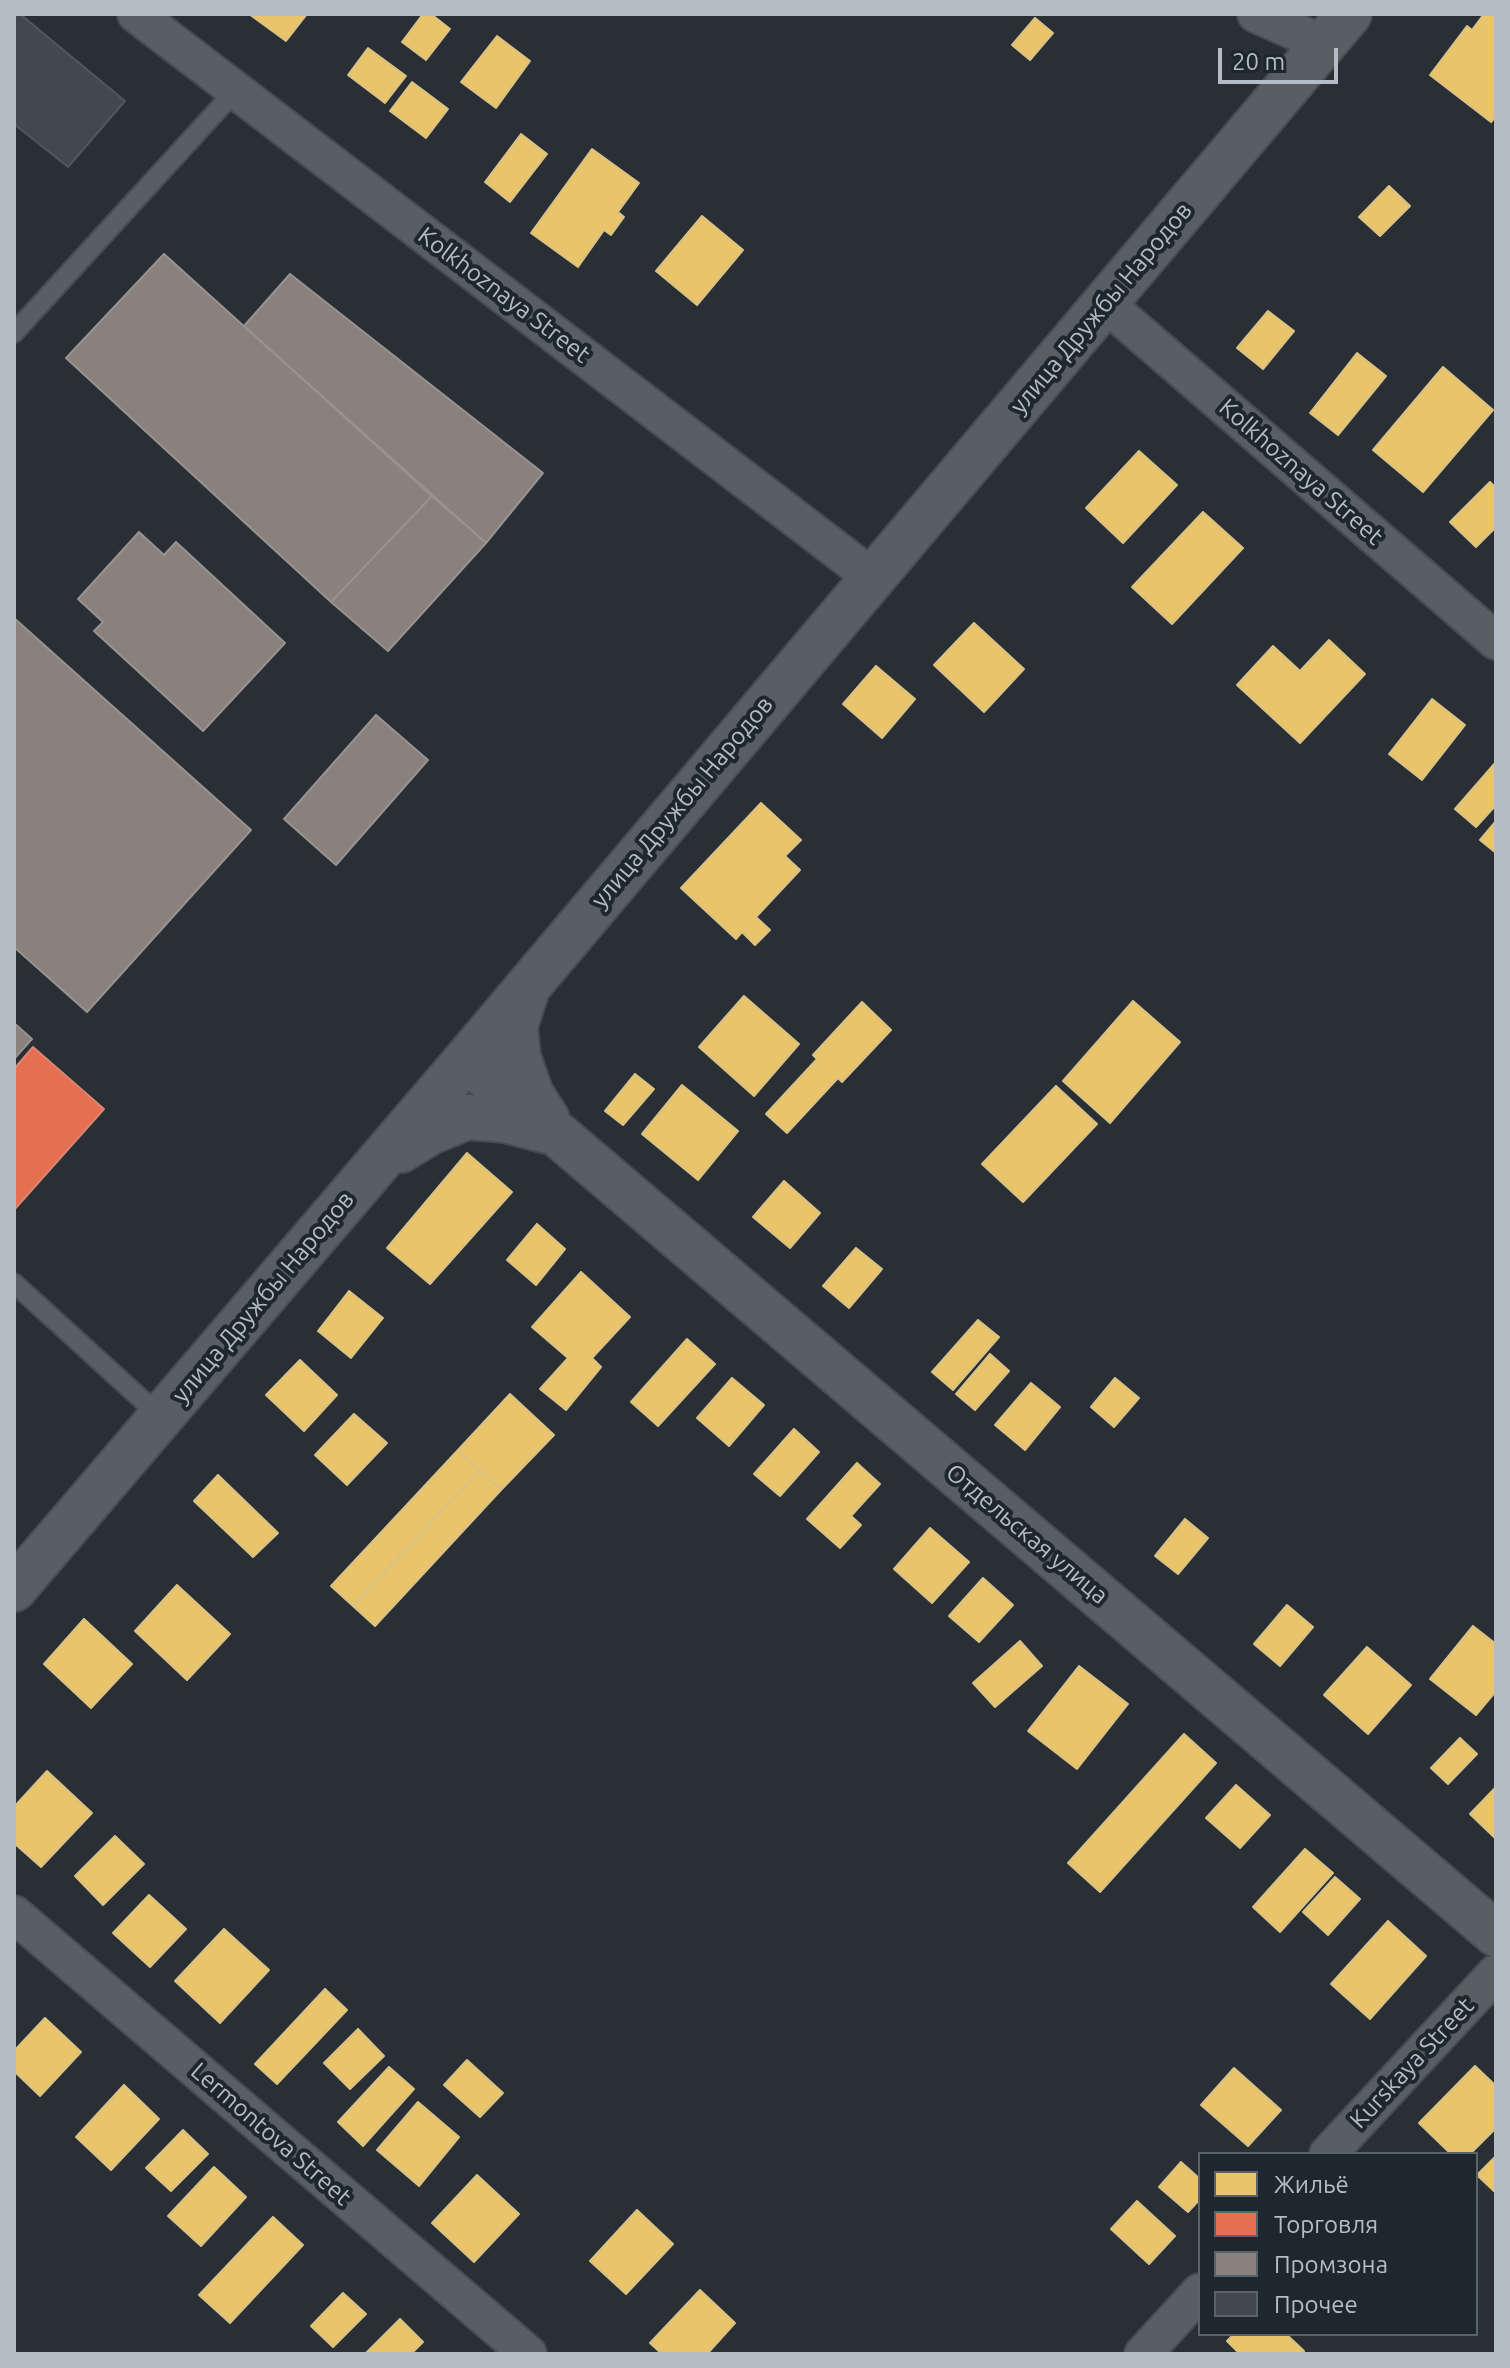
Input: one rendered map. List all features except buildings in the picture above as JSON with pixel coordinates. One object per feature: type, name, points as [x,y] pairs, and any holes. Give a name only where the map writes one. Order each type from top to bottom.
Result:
[{"type":"street","name":"Kolkhoznaya Street","points":[[136,14],[872,577]]},
{"type":"street","points":[[1256,14],[1336,29]]},
{"type":"street","name":"улица Дружбы Народов","points":[[14,1589],[466,1060],[1336,29]]},
{"type":"street","name":"Kolkhoznaya Street","points":[[1106,304],[1496,641]]},
{"type":"street","name":"Отдельская улица","points":[[528,985],[515,1026],[518,1057],[531,1094],[557,1134]]},
{"type":"street","name":"Отдельская улица","points":[[466,1060],[557,1134],[1496,1934]]},
{"type":"street","name":"Отдельская улица","points":[[375,1166],[430,1132],[467,1117],[505,1120],[557,1134]]},
{"type":"street","name":"Lermontova Street","points":[[14,1914],[528,2354]]},
{"type":"street","name":"Kurskaya Street","points":[[1330,2152],[1496,1973]]},
{"type":"street","points":[[1143,2354],[1198,2294]]},
{"type":"lane","points":[[14,333],[236,90]]},
{"type":"lane","points":[[14,1283],[161,1417]]}]
